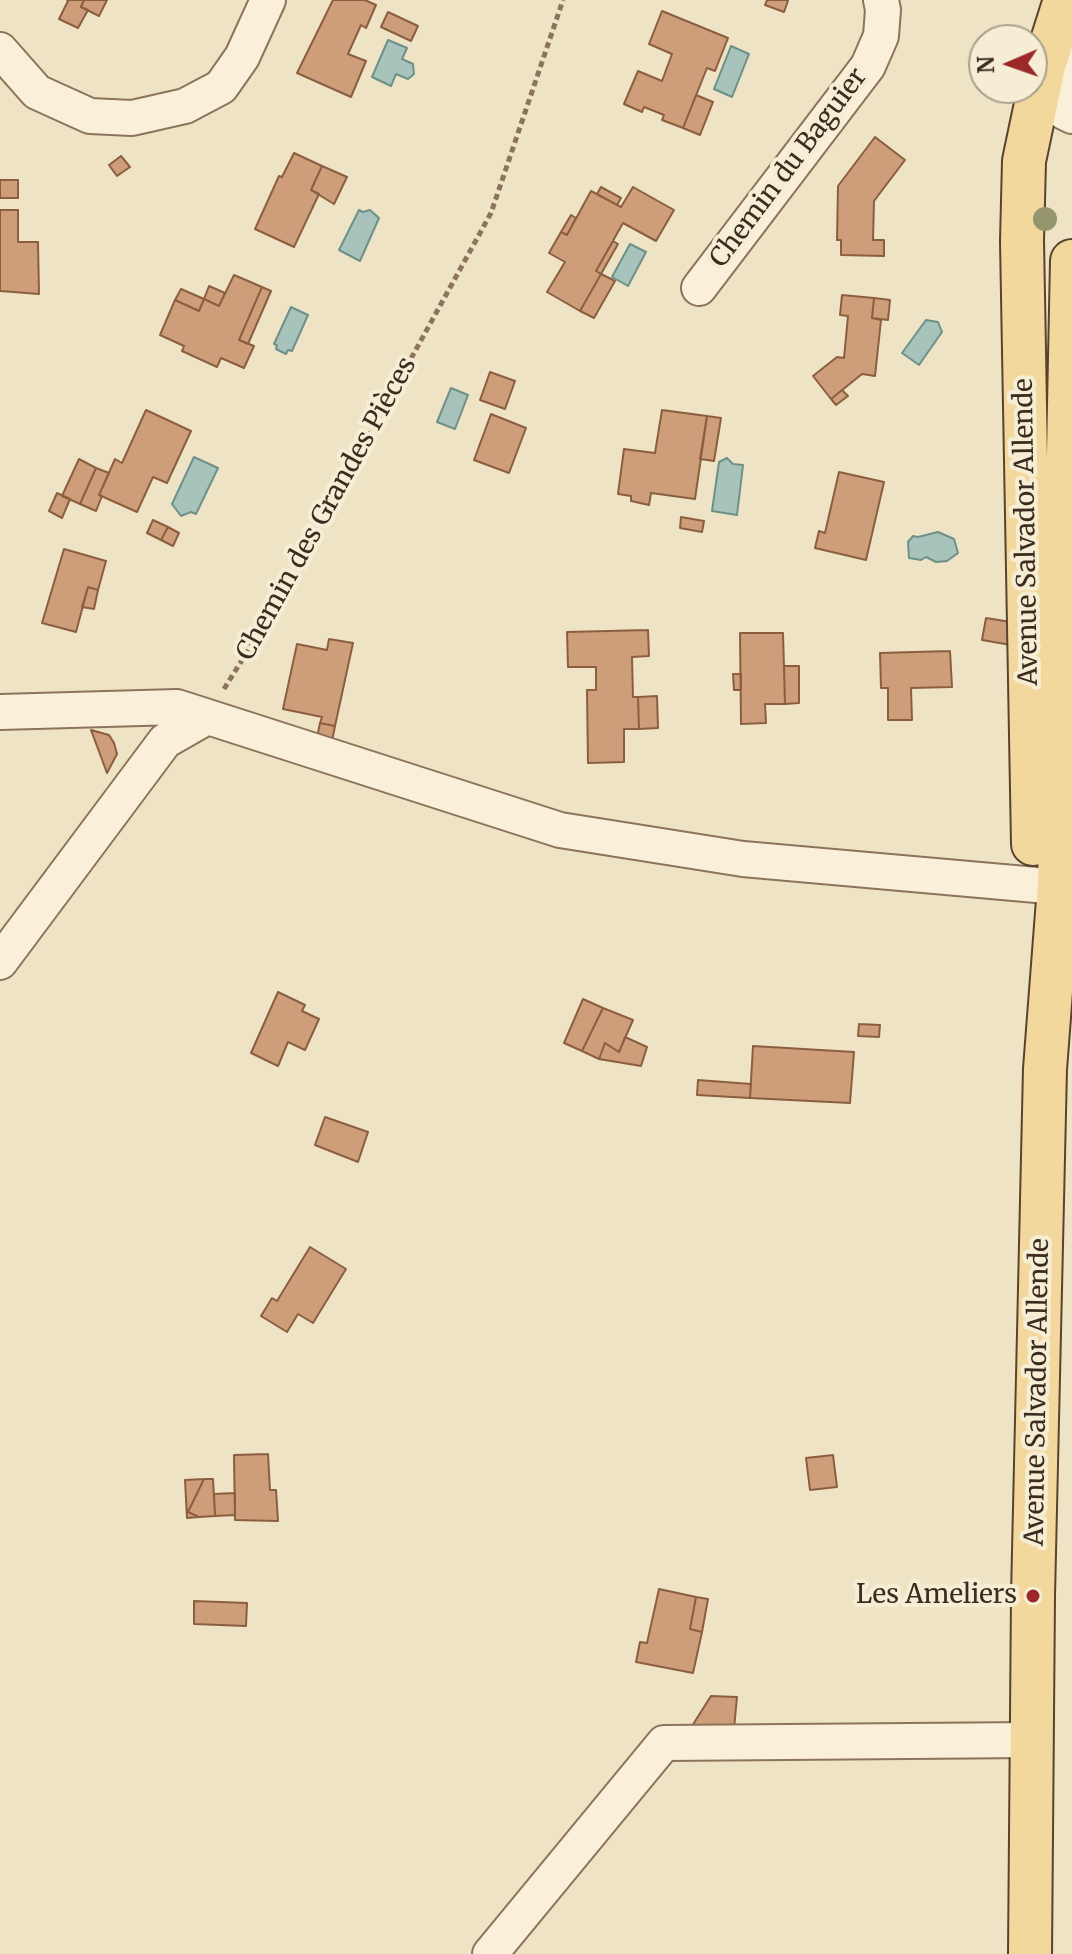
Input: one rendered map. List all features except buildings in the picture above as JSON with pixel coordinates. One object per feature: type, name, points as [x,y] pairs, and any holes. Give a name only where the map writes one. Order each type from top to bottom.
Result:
[{"type":"main road","name":"Avenue Salvador Allende","points":[[1046,886],[1023,209],[1024,161],[1044,66],[1065,0]]},
{"type":"main road","name":"Avenue Salvador Allende","points":[[1030,1954],[1046,886],[1072,261]]},
{"type":"street","points":[[0,50],[37,92],[90,116],[132,118],[185,106],[221,87],[242,57],[268,0]]},
{"type":"street","name":"Chemin du Baguier","points":[[699,288],[868,66],[881,36],[881,0]]},
{"type":"street","points":[[1065,0],[1064,53],[1058,97],[1064,112],[1072,116]]},
{"type":"street","points":[[0,712],[177,707],[560,830],[743,859],[1046,886]]},
{"type":"street","points":[[0,962],[165,741],[207,717]]},
{"type":"street","points":[[490,1954],[664,1743],[1032,1740]]},
{"type":"path","name":"Chemin des Grandes Pièces","points":[[207,717],[269,617],[491,213],[563,0]]},
{"type":"water","points":[[388,40],[407,48],[402,59],[413,64],[414,74],[408,79],[396,74],[391,86],[372,77]]},
{"type":"water","points":[[731,46],[749,54],[732,97],[714,89]]},
{"type":"water","points":[[359,210],[370,210],[379,218],[360,261],[339,250]]},
{"type":"water","points":[[630,244],[646,252],[628,286],[612,277]]},
{"type":"water","points":[[291,307],[308,315],[292,351],[288,350],[286,354],[276,349],[277,345],[274,344]]},
{"type":"water","points":[[926,320],[938,322],[942,332],[919,365],[902,353]]},
{"type":"water","points":[[451,388],[468,395],[455,429],[437,422]]},
{"type":"water","points":[[194,457],[218,468],[196,514],[191,512],[181,516],[172,504]]},
{"type":"water","points":[[727,458],[733,464],[743,465],[737,515],[712,511],[719,462]]},
{"type":"water","points":[[938,532],[954,539],[958,553],[947,561],[909,558],[908,542],[913,536]]},
{"type":"place","name":"Les Ameliers","points":[[1033,1596]]}]
